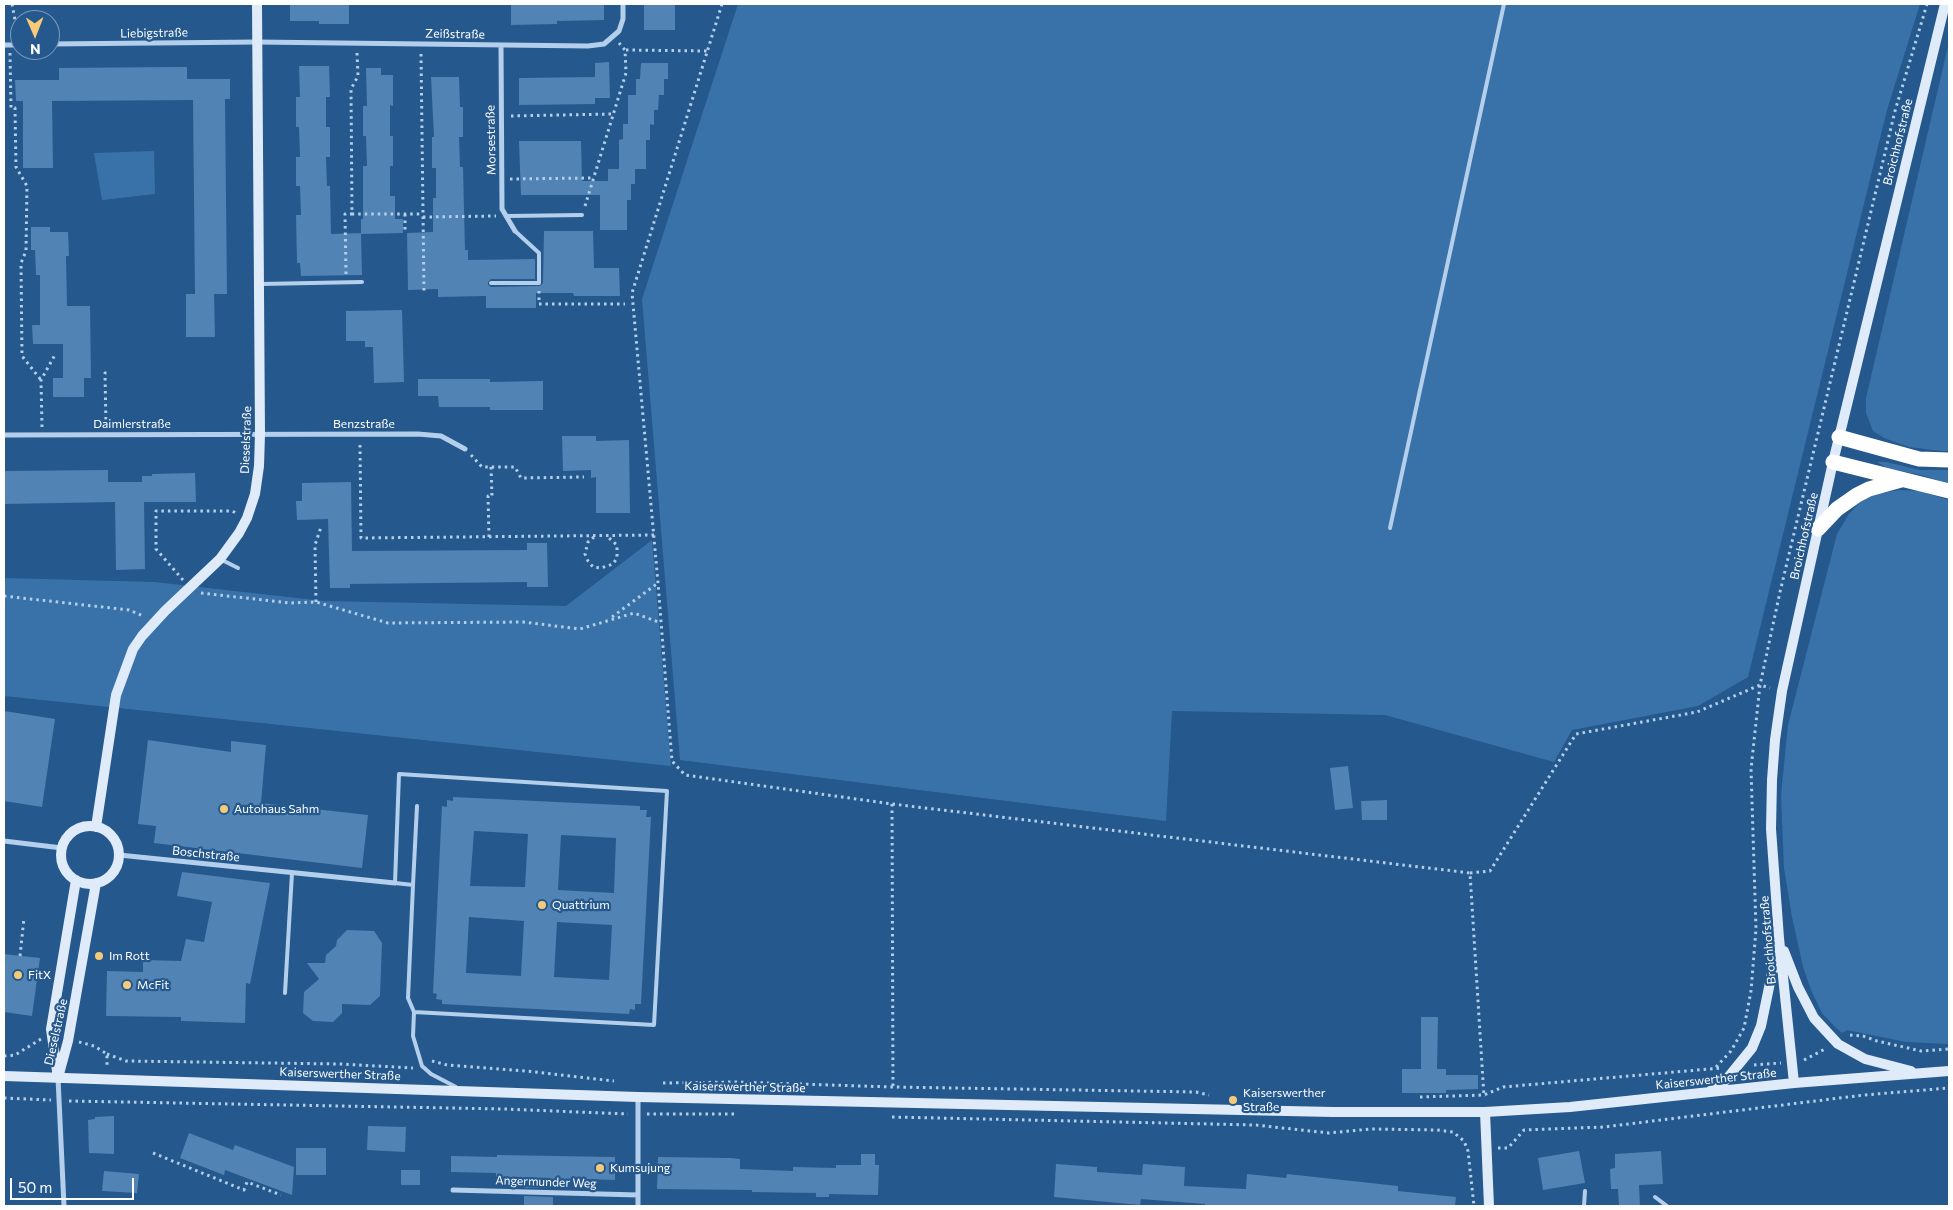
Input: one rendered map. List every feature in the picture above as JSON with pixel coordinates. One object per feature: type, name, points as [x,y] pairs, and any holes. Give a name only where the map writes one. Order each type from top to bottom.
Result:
[{"type":"highway","points":[[1839,437],[1918,458],[1949,460]]},
{"type":"highway","points":[[1833,462],[1949,491]]},
{"type":"highway","points":[[1818,529],[1837,509],[1857,495],[1869,489],[1904,480]]},
{"type":"main road","name":"Dieselstraße","points":[[96,827],[116,695],[134,649],[155,621],[220,559],[239,533],[247,518],[255,494],[260,434],[257,4]]},
{"type":"main road","name":"Broichhofstraße","points":[[1794,1083],[1779,938],[1772,829],[1775,740],[1782,691],[1833,462],[1945,4]]},
{"type":"main road","points":[[96,827],[113,837],[118,846],[118,864],[113,874],[105,880],[96,883],[85,883],[68,875],[63,867],[62,848],[65,839],[73,831],[96,827]]},
{"type":"main road","name":"Dieselstraße","points":[[58,1078],[51,1029],[76,880]]},
{"type":"main road","name":"Dieselstraße","points":[[58,1078],[68,1041],[96,883]]},
{"type":"main road","points":[[1779,938],[1798,986],[1814,1018],[1838,1044],[1865,1059],[1920,1073]]},
{"type":"main road","points":[[1710,1092],[1726,1080],[1752,1048],[1761,1026],[1779,938]]},
{"type":"main road","name":"Kaiserswerther Straße","points":[[4,1076],[638,1097],[1334,1112],[1485,1112],[1570,1108],[1794,1083],[1949,1071]]},
{"type":"main road","points":[[1485,1112],[1489,1206]]},
{"type":"street","points":[[613,38],[621,26],[623,4]]},
{"type":"street","name":"Zeißstraße","points":[[257,42],[588,46],[604,44],[613,38]]},
{"type":"street","name":"Liebigstraße","points":[[60,44],[257,42]]},
{"type":"street","name":"Morsestraße","points":[[501,45],[502,209],[515,231]]},
{"type":"street","name":"Benzstraße","points":[[260,434],[441,436],[465,449]]},
{"type":"street","name":"Daimlerstraße","points":[[4,435],[260,434]]},
{"type":"street","points":[[4,841],[62,848]]},
{"type":"street","name":"Boschstraße","points":[[119,855],[395,883]]},
{"type":"street","points":[[58,1078],[64,1206]]},
{"type":"street","points":[[638,1097],[638,1206]]},
{"type":"street","name":"Angermunder Weg","points":[[453,1190],[638,1195]]},
{"type":"lane","points":[[1390,528],[1504,4]]},
{"type":"lane","points":[[507,216],[582,215]]},
{"type":"lane","points":[[490,283],[539,283],[539,253],[515,231]]},
{"type":"lane","points":[[259,284],[362,282]]},
{"type":"lane","points":[[220,559],[238,568]]},
{"type":"lane","points":[[413,885],[395,883],[399,774],[667,791],[654,1025],[414,1012]]},
{"type":"lane","points":[[417,806],[408,998],[414,1012],[413,1036],[422,1066],[431,1074],[466,1091]]},
{"type":"lane","points":[[285,993],[292,873]]},
{"type":"lane","points":[[1584,1206],[1585,1191]]},
{"type":"lane","points":[[1655,1197],[1667,1206]]},
{"type":"path","points":[[722,4],[632,294],[672,761],[685,775],[892,804],[1470,873],[1490,871],[1576,734],[1697,712],[1760,685],[1782,691]]},
{"type":"path","points":[[582,215],[626,73],[625,50],[613,38]]},
{"type":"path","points":[[352,214],[351,89],[358,76],[357,43]]},
{"type":"path","points":[[420,44],[424,293]]},
{"type":"path","points":[[625,50],[707,50]]},
{"type":"path","points":[[12,60],[11,108],[15,108],[16,167],[26,186],[26,251],[21,263],[22,356],[41,380]]},
{"type":"path","points":[[501,116],[613,114]]},
{"type":"path","points":[[502,179],[594,178]]},
{"type":"path","points":[[346,282],[345,214],[507,216]]},
{"type":"path","points":[[405,214],[405,233]]},
{"type":"path","points":[[539,283],[539,304],[625,304]]},
{"type":"path","points":[[42,435],[41,380],[56,353]]},
{"type":"path","points":[[106,434],[105,373],[107,373]]},
{"type":"path","points":[[360,434],[362,538],[654,535]]},
{"type":"path","points":[[465,449],[482,467],[515,467],[521,478],[584,477]]},
{"type":"path","points":[[489,537],[488,496],[492,496],[491,467]]},
{"type":"path","points":[[247,518],[232,511],[156,511],[156,549],[188,589],[290,603],[316,602],[388,623],[523,622],[580,629],[634,613],[661,623]]},
{"type":"path","points":[[316,602],[315,545],[321,527]]},
{"type":"path","points":[[595,536],[588,542],[585,554],[588,562],[594,567],[608,568],[613,564],[618,553],[617,545],[612,538],[604,536]]},
{"type":"path","points":[[609,619],[658,582]]},
{"type":"path","points":[[4,596],[129,610],[155,621]]},
{"type":"path","points":[[892,804],[894,1102]]},
{"type":"path","points":[[1470,873],[1485,1112]]},
{"type":"path","points":[[20,956],[24,918]]},
{"type":"path","points":[[1848,1036],[1850,1034],[1863,1036],[1921,1051],[1949,1049]]},
{"type":"path","points":[[4,1056],[15,1055],[42,1039]]},
{"type":"path","points":[[68,1041],[94,1046],[107,1054],[126,1061],[340,1064],[418,1068]]},
{"type":"path","points":[[1810,1057],[1828,1048]]},
{"type":"path","points":[[107,1054],[107,1065]]},
{"type":"path","points":[[426,1062],[526,1070],[622,1082]]},
{"type":"path","points":[[1749,1065],[1778,1063]]},
{"type":"path","points":[[1419,1097],[1484,1095],[1503,1087],[1717,1068]]},
{"type":"path","points":[[658,1083],[736,1082],[893,1087],[1196,1092],[1211,1096]]},
{"type":"path","points":[[1487,1147],[1508,1148],[1524,1130],[1604,1127],[1864,1095],[1949,1088]]},
{"type":"path","points":[[4,1098],[59,1101],[504,1109],[638,1114],[746,1114]]},
{"type":"path","points":[[888,1117],[1254,1125],[1329,1133],[1371,1129],[1453,1132],[1464,1141],[1468,1151],[1474,1206]]},
{"type":"path","points":[[153,1153],[244,1190],[247,1182],[281,1195]]},
{"type":"shaded area","points":[[738,4],[1920,4],[1887,110],[1748,677],[1698,706],[1572,730],[1554,762],[1385,715],[1172,711],[1166,821],[680,760],[642,299]]},
{"type":"shaded area","points":[[1949,42],[1949,451],[1941,451],[1909,447],[1884,438],[1873,431],[1866,413],[1866,398]]},
{"type":"shaded area","points":[[154,151],[155,194],[102,200],[94,153]]},
{"type":"shaded area","points":[[1877,462],[1886,462],[1920,470],[1949,470],[1949,484],[1921,475],[1887,468]]},
{"type":"shaded area","points":[[1899,490],[1919,491],[1949,500],[1949,1044],[1906,1042],[1847,1030],[1842,1033],[1836,1028],[1822,1013],[1803,967],[1784,868],[1781,795],[1788,725],[1837,534],[1849,514],[1861,501],[1878,494]]},
{"type":"shaded area","points":[[652,540],[671,766],[4,696],[4,578],[154,582],[324,601],[566,606]]},
{"type":"building","points":[[290,4],[349,4],[349,24],[319,24],[319,21],[290,21]]},
{"type":"building","points":[[511,4],[604,4],[604,20],[557,21],[557,24],[511,25]]},
{"type":"building","points":[[644,4],[675,4],[675,30],[644,30]]},
{"type":"building","points":[[609,62],[610,98],[595,98],[595,104],[519,105],[519,78],[595,77],[595,63]]},
{"type":"building","points":[[641,63],[668,63],[668,79],[664,79],[664,95],[659,95],[658,110],[654,110],[654,125],[650,124],[650,140],[646,140],[646,169],[635,169],[635,184],[631,184],[631,200],[627,200],[627,230],[600,230],[600,195],[521,195],[519,141],[581,141],[582,181],[608,181],[608,169],[619,169],[619,140],[623,139],[623,124],[628,124],[628,95],[636,95],[636,79],[640,79]]},
{"type":"building","points":[[299,66],[329,66],[330,97],[326,97],[326,127],[330,127],[330,157],[326,157],[327,186],[330,186],[331,234],[361,233],[362,275],[301,276],[300,263],[297,263],[296,215],[301,215],[300,186],[296,186],[296,157],[300,157],[299,127],[296,127],[296,97],[300,97]]},
{"type":"building","points":[[187,67],[187,79],[230,79],[230,99],[225,99],[227,294],[214,294],[215,337],[186,337],[186,294],[195,294],[193,100],[52,101],[53,168],[23,168],[23,101],[16,101],[15,80],[59,80],[59,68]]},
{"type":"building","points":[[366,68],[381,68],[381,75],[393,75],[393,106],[390,105],[390,136],[393,136],[393,166],[390,166],[390,196],[395,196],[395,219],[403,219],[403,233],[361,234],[361,219],[363,219],[363,166],[367,166],[366,136],[363,136],[363,106],[367,106]]},
{"type":"building","points":[[431,77],[459,77],[460,107],[463,107],[463,137],[459,137],[460,167],[463,167],[465,250],[468,250],[468,260],[535,259],[535,279],[491,279],[488,285],[491,287],[540,286],[543,283],[544,231],[593,231],[594,268],[619,268],[620,296],[574,296],[573,293],[536,293],[536,308],[486,308],[486,296],[438,297],[438,289],[408,290],[407,233],[433,232],[433,198],[436,198],[436,168],[432,168],[432,137],[434,137]]},
{"type":"building","points":[[31,227],[50,227],[50,232],[68,232],[69,256],[66,256],[67,306],[90,306],[91,378],[84,378],[84,397],[53,397],[53,378],[63,378],[63,344],[33,344],[32,325],[40,325],[40,275],[36,275],[35,250],[31,250]]},
{"type":"building","points":[[402,310],[404,382],[374,383],[373,347],[365,347],[365,341],[346,341],[346,311]]},
{"type":"building","points":[[418,379],[490,379],[490,382],[543,381],[543,410],[490,410],[490,407],[439,407],[438,396],[418,396]]},
{"type":"building","points":[[562,436],[596,436],[596,441],[629,440],[630,513],[596,513],[596,477],[591,478],[591,470],[563,471]]},
{"type":"building","points":[[108,470],[108,482],[142,482],[142,476],[152,476],[152,474],[195,473],[196,502],[144,502],[145,569],[116,570],[115,502],[4,504],[5,471]]},
{"type":"building","points":[[351,482],[352,551],[527,550],[527,543],[547,543],[548,587],[527,587],[527,582],[350,584],[350,588],[330,588],[328,519],[297,520],[296,501],[302,501],[302,483]]},
{"type":"building","points":[[4,711],[55,719],[42,807],[4,801]]},
{"type":"building","name":"Autohaus Sahm","points":[[148,740],[231,752],[231,741],[266,745],[261,803],[368,815],[362,868],[154,843],[156,826],[138,824]]},
{"type":"building","points":[[1348,766],[1353,808],[1335,810],[1330,768]]},
{"type":"building","name":"Quattrium","points":[[453,797],[640,806],[640,810],[647,810],[646,817],[651,817],[641,1004],[635,1004],[635,1010],[630,1009],[629,1014],[442,1004],[442,1000],[436,999],[437,994],[433,993],[442,806],[447,807],[447,800],[453,801]],"holes":[[[474,831],[528,834],[525,887],[470,886]],[[561,835],[616,838],[614,893],[558,890]],[[469,917],[524,921],[521,976],[466,973]],[[557,922],[612,925],[609,980],[554,977]]]},
{"type":"building","points":[[1387,800],[1387,820],[1362,820],[1361,801]]},
{"type":"building","points":[[182,872],[270,883],[250,984],[246,983],[245,1023],[181,1021],[181,1017],[106,1016],[107,971],[143,972],[143,960],[181,961],[186,939],[204,942],[212,902],[177,896]]},
{"type":"building","points":[[347,930],[374,931],[382,943],[380,996],[370,1005],[342,1004],[342,1013],[333,1022],[313,1021],[303,1013],[304,992],[319,979],[307,963],[325,963],[326,955],[336,946],[337,940]]},
{"type":"building","points":[[4,954],[40,958],[32,1016],[4,1012]]},
{"type":"building","points":[[1421,1017],[1438,1017],[1437,1069],[1446,1069],[1446,1075],[1478,1075],[1478,1089],[1446,1090],[1446,1093],[1402,1093],[1402,1069],[1421,1069]]},
{"type":"building","points":[[114,1116],[114,1154],[89,1153],[88,1120],[95,1119],[95,1117]]},
{"type":"building","points":[[368,1126],[406,1127],[405,1152],[367,1150]]},
{"type":"building","points":[[189,1133],[233,1150],[235,1145],[294,1167],[292,1195],[225,1170],[224,1175],[180,1158]]},
{"type":"building","points":[[296,1148],[326,1148],[326,1175],[296,1175]]},
{"type":"building","points":[[1579,1151],[1585,1183],[1543,1190],[1538,1158]]},
{"type":"building","points":[[1661,1151],[1663,1184],[1639,1185],[1640,1206],[1619,1206],[1618,1189],[1611,1189],[1610,1169],[1615,1168],[1615,1154]]},
{"type":"building","points":[[861,1154],[875,1154],[875,1165],[879,1165],[878,1195],[829,1194],[829,1197],[816,1197],[816,1193],[657,1189],[658,1157],[740,1159],[740,1169],[793,1171],[793,1167],[836,1168],[836,1165],[861,1165]]},
{"type":"building","points":[[497,1155],[615,1157],[615,1180],[585,1179],[585,1183],[552,1182],[552,1188],[524,1188],[524,1182],[496,1182],[496,1173],[451,1172],[451,1156],[497,1157]]},
{"type":"building","points":[[1056,1164],[1097,1167],[1097,1172],[1142,1175],[1143,1164],[1185,1167],[1184,1186],[1246,1189],[1247,1174],[1286,1178],[1287,1174],[1398,1186],[1398,1191],[1456,1197],[1455,1206],[1205,1206],[1205,1204],[1141,1199],[1140,1205],[1054,1197]]},
{"type":"building","points":[[401,1170],[420,1170],[420,1185],[401,1185]]},
{"type":"building","points":[[104,1171],[139,1174],[137,1193],[102,1191]]},
{"type":"building","points":[[524,1196],[553,1197],[553,1206],[524,1206]]},
{"type":"place","name":"Autohaus Sahm","points":[[224,809]]},
{"type":"place","name":"Quattrium","points":[[542,905]]},
{"type":"place","name":"Im Rott","points":[[99,956]]},
{"type":"place","name":"FitX","points":[[18,975]]},
{"type":"place","name":"McFit","points":[[127,985]]},
{"type":"place","name":"Kaiserswerther Straße","points":[[1233,1100]]},
{"type":"place","name":"Kumsujung","points":[[600,1168]]}]
